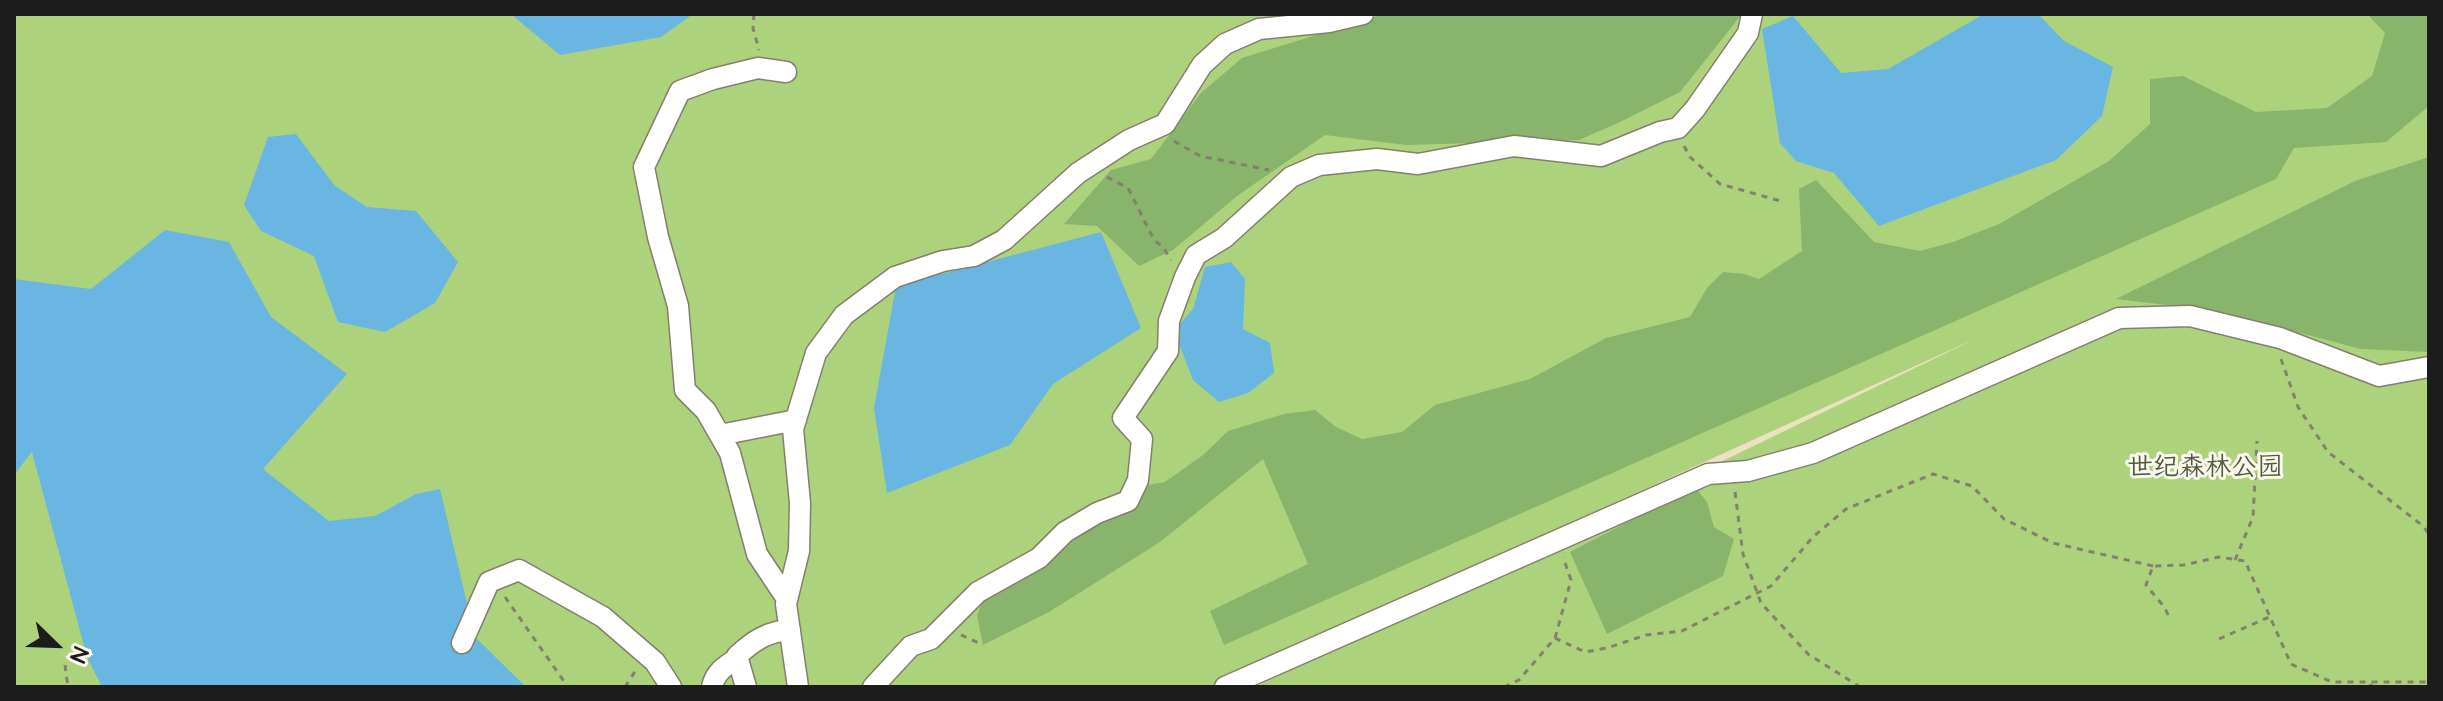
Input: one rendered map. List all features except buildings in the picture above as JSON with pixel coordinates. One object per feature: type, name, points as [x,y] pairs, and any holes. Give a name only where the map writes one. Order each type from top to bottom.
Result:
[{"type":"lane","points":[[798,687],[787,599],[799,551],[800,503],[793,429],[816,353],[844,315],[895,277],[943,261],[974,256],[1004,240],[1085,169],[1129,140],[1165,124],[1202,65],[1225,44],[1259,29],[1329,22],[1363,14]]},
{"type":"lane","points":[[873,687],[911,646],[931,639],[978,592],[1039,558],[1065,532],[1097,513],[1128,501],[1138,480],[1142,439],[1123,418],[1168,351],[1169,321],[1196,255],[1224,238],[1291,177],[1319,165],[1377,159],[1418,164],[1514,146],[1601,156],[1678,128],[1695,109],[1748,33],[1752,14]]},
{"type":"lane","points":[[776,71],[758,68],[680,91],[644,167],[658,237],[678,306],[685,390],[706,411],[730,453],[757,554],[787,599]]},
{"type":"lane","points":[[1225,687],[1708,474],[1748,471],[1813,453],[2119,318],[2190,316],[2273,336],[2379,376],[2429,367]]},
{"type":"lane","points":[[720,435],[796,420]]},
{"type":"lane","points":[[462,643],[489,582],[519,570],[603,617],[655,662],[671,687]]},
{"type":"lane","points":[[712,687],[714,678],[723,667],[738,658],[751,643],[777,630],[790,630]]},
{"type":"lane","points":[[738,658],[746,687]]},
{"type":"path","points":[[754,14],[753,28],[776,71]]},
{"type":"path","points":[[1154,129],[1200,156],[1297,174]]},
{"type":"path","points":[[1674,129],[1690,157],[1720,184],[1784,202]]},
{"type":"path","points":[[1085,169],[1128,188],[1154,240],[1170,255],[1176,270],[1185,279]]},
{"type":"path","points":[[2273,336],[2298,407],[2328,452],[2423,526],[2429,534]]},
{"type":"path","points":[[2235,560],[2253,517],[2257,441]]},
{"type":"path","points":[[1732,472],[1743,554],[1761,603],[1808,654],[1860,687]]},
{"type":"path","points":[[1555,638],[1585,652],[1646,635],[1682,631],[1771,586],[1813,537],[1846,509],[1933,474],[1972,486],[2004,519],[2053,543],[2153,566],[2184,565],[2219,557],[2245,561],[2291,664],[2332,682],[2429,682]]},
{"type":"path","points":[[1504,687],[1519,680],[1555,638],[1571,580],[1557,541]]},
{"type":"path","points":[[2153,566],[2146,585],[2168,615]]},
{"type":"path","points":[[494,581],[568,687]]},
{"type":"path","points":[[2219,639],[2269,617]]},
{"type":"path","points":[[947,623],[966,638],[983,645]]},
{"type":"path","points":[[65,665],[68,687]]},
{"type":"path","points":[[2367,687],[2379,682]]},
{"type":"green space","name":"世纪森林公园","points":[[14,14],[2429,14],[2429,687],[1255,687],[1979,337],[1210,687],[14,687]]},
{"type":"green space","points":[[1384,14],[1742,14],[1680,92],[1579,140],[1406,145],[1325,135],[1237,196],[1173,250],[1139,266],[1097,226],[1064,224],[1111,170],[1151,159],[1201,93],[1242,58]]},
{"type":"green space","points":[[2367,14],[2429,14],[2429,106],[2386,142],[2294,148],[2276,179],[1224,645],[1210,611],[1308,564],[1263,459],[1160,542],[1049,612],[983,645],[977,616],[982,602],[1064,544],[1103,522],[1142,486],[1165,482],[1203,455],[1228,431],[1284,414],[1315,410],[1336,427],[1362,439],[1402,432],[1435,405],[1530,379],[1606,338],[1690,317],[1707,288],[1723,272],[1759,279],[1802,251],[1799,189],[1816,180],[1874,242],[1920,251],[1953,242],[1999,224],[2109,161],[2150,124],[2150,79],[2183,76],[2256,112],[2327,108],[2372,76],[2385,33]]},
{"type":"green space","points":[[2429,157],[2429,352],[2361,349],[2217,311],[2116,299],[2355,181]]},
{"type":"green space","points":[[1695,487],[1707,502],[1714,527],[1734,539],[1723,576],[1607,634],[1570,552]]},
{"type":"water","points":[[511,14],[693,14],[661,37],[560,55]]},
{"type":"water","points":[[1984,14],[2038,14],[2064,41],[2113,67],[2102,116],[2056,160],[1879,226],[1834,173],[1796,161],[1780,143],[1762,29],[1793,16],[1841,73],[1888,69]]},
{"type":"water","points":[[296,134],[335,186],[367,207],[416,211],[458,262],[435,303],[385,332],[338,322],[314,256],[261,231],[244,205],[268,137]]},
{"type":"water","points":[[165,230],[229,242],[271,317],[347,374],[263,469],[329,521],[375,516],[416,494],[440,489],[475,637],[526,687],[102,687],[87,657],[32,452],[14,475],[14,279],[91,289]]},
{"type":"water","points":[[1101,232],[1141,328],[1053,384],[1010,445],[887,493],[874,408],[896,286]]},
{"type":"water","points":[[1231,262],[1245,279],[1243,329],[1270,343],[1274,373],[1248,393],[1219,402],[1193,380],[1174,331],[1193,309],[1205,267]]}]
